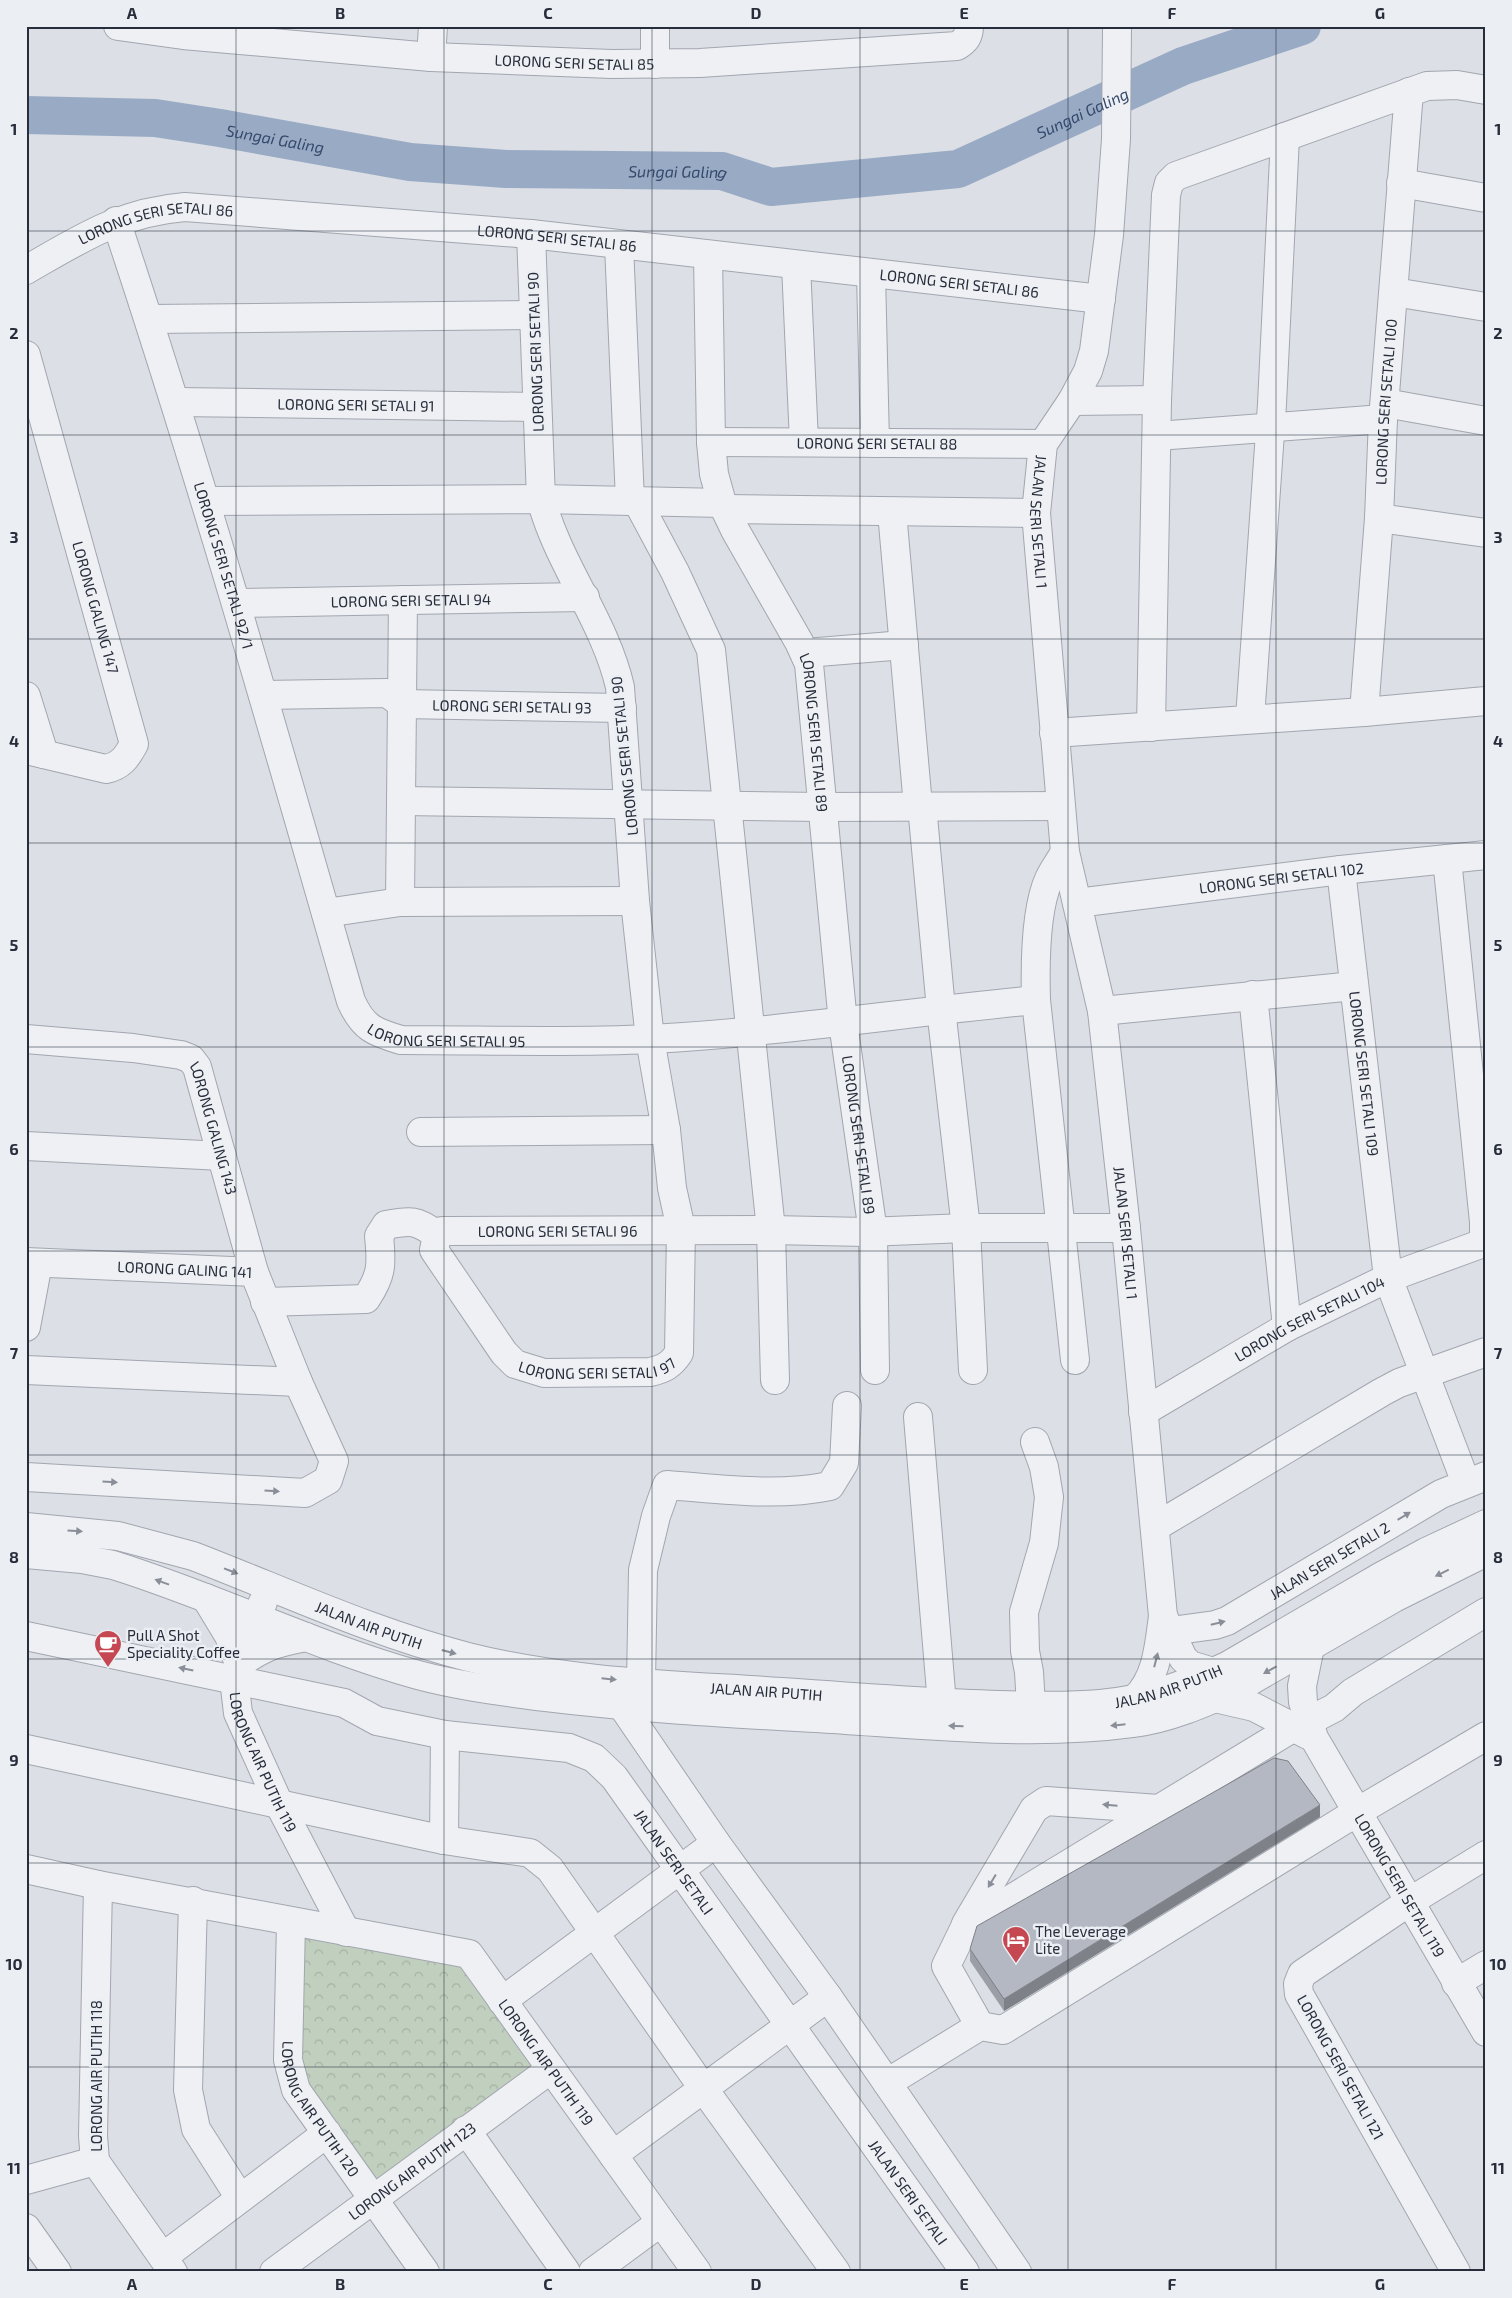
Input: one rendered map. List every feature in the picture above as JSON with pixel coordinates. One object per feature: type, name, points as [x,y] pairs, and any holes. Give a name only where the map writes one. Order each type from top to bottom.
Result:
[{"type":"street","name":"LORONG SERI SETALI 85","points":[[118,26],[431,57],[612,64],[655,64],[957,46],[966,34]]},
{"type":"street","points":[[431,57],[433,26]]},
{"type":"street","points":[[655,26],[655,64]]},
{"type":"street","name":"JALAN SERI SETALI 1","points":[[1117,26],[1116,139],[1109,235],[1094,351],[1088,371],[1072,400],[1043,444],[1036,513],[1065,852],[1102,1011],[1126,1228],[1142,1412],[1167,1624],[1183,1658],[1214,1685]]},
{"type":"street","points":[[1151,727],[1157,400],[1166,195],[1169,183],[1176,176],[1427,86],[1442,84],[1486,90]]},
{"type":"street","name":"LORONG SERI SETALI 100","points":[[1364,712],[1379,518],[1384,411],[1409,92]]},
{"type":"street","points":[[1250,718],[1270,426],[1285,137]]},
{"type":"street","points":[[1401,184],[1486,198]]},
{"type":"street","name":"LORONG SERI SETALI 86","points":[[26,270],[116,221],[140,214],[186,208],[531,234],[1101,299]]},
{"type":"street","name":"LORONG SERI SETALI 92/1","points":[[116,221],[176,402],[237,603],[326,913]]},
{"type":"street","name":"LORONG SERI SETALI 90","points":[[531,234],[536,407],[541,499],[546,516],[585,598],[617,673],[622,708],[636,901],[650,1039],[666,1130],[672,1188],[682,1229],[679,1353]]},
{"type":"street","points":[[620,244],[633,501],[674,572],[710,650],[771,1230],[776,1380]]},
{"type":"street","name":"LORONG SERI SETALI 89","points":[[708,255],[714,474],[723,506],[806,653],[809,664],[843,1023],[873,1232],[875,1370]]},
{"type":"street","points":[[796,265],[804,442]]},
{"type":"street","points":[[871,274],[875,443]]},
{"type":"street","points":[[1394,292],[1486,307]]},
{"type":"street","points":[[149,319],[533,315]]},
{"type":"street","name":"LORONG GALING 147","points":[[26,355],[134,744],[128,757],[116,767],[106,769],[35,752]]},
{"type":"street","points":[[1072,400],[1157,400]]},
{"type":"street","name":"LORONG SERI SETALI 91","points":[[176,402],[536,407]]},
{"type":"street","points":[[1157,436],[1270,426],[1384,411],[1486,421]]},
{"type":"street","name":"LORONG SERI SETALI 88","points":[[712,442],[1043,444]]},
{"type":"street","points":[[206,501],[541,499],[892,512],[1036,513]]},
{"type":"street","points":[[892,512],[920,806],[966,1228],[973,1370]]},
{"type":"street","points":[[1379,518],[1486,533]]},
{"type":"street","name":"LORONG SERI SETALI 94","points":[[237,603],[585,598]]},
{"type":"street","points":[[400,902],[403,600]]},
{"type":"street","points":[[806,653],[904,645]]},
{"type":"street","points":[[263,695],[387,693],[402,704]]},
{"type":"street","points":[[26,696],[35,752]]},
{"type":"street","points":[[1054,733],[1250,718],[1364,712],[1486,701]]},
{"type":"street","name":"LORONG SERI SETALI 93","points":[[402,704],[622,708]]},
{"type":"street","points":[[401,801],[823,807],[1060,806]]},
{"type":"street","points":[[1065,852],[1048,879],[1041,904],[1035,965],[1036,1000],[1075,1360]]},
{"type":"street","name":"LORONG SERI SETALI 102","points":[[1077,903],[1341,870],[1486,855]]},
{"type":"street","points":[[1447,860],[1485,1242]]},
{"type":"street","name":"LORONG SERI SETALI 109","points":[[1341,870],[1388,1278],[1424,1374],[1476,1479]]},
{"type":"street","points":[[326,913],[400,902],[636,901]]},
{"type":"street","name":"LORONG SERI SETALI 95","points":[[326,913],[351,1001],[358,1017],[368,1027],[380,1034],[401,1040],[650,1039],[843,1023],[941,1009],[1036,1000]]},
{"type":"street","points":[[1102,1011],[1354,986]]},
{"type":"street","points":[[1252,995],[1287,1327]]},
{"type":"street","name":"LORONG GALING 143","points":[[26,1039],[133,1048],[181,1054],[190,1059],[197,1067],[254,1272]]},
{"type":"street","points":[[421,1132],[666,1130]]},
{"type":"street","points":[[26,1146],[222,1156]]},
{"type":"street","points":[[266,1302],[366,1299],[378,1281],[382,1263],[379,1236],[386,1225],[407,1221],[421,1224],[436,1235]]},
{"type":"street","name":"LORONG SERI SETALI 96","points":[[436,1235],[442,1231],[682,1229],[873,1232],[966,1228],[1126,1228]]},
{"type":"street","name":"LORONG SERI SETALI 97","points":[[436,1235],[434,1250],[504,1353],[522,1367],[544,1373],[650,1372],[663,1369],[673,1363],[679,1353]]},
{"type":"street","name":"LORONG SERI SETALI 104","points":[[1142,1412],[1287,1327],[1388,1278],[1485,1242]]},
{"type":"street","points":[[26,1328],[32,1262]]},
{"type":"street","name":"LORONG GALING 141","points":[[26,1477],[304,1493],[328,1480],[334,1461],[298,1382],[254,1272],[32,1262]]},
{"type":"street","points":[[1155,1527],[1382,1392],[1424,1374],[1486,1352]]},
{"type":"street","points":[[26,1370],[298,1382]]},
{"type":"street","points":[[641,1682],[643,1570],[656,1516],[667,1485],[782,1492],[802,1492],[830,1486],[844,1463],[847,1406]]},
{"type":"street","points":[[918,1416],[942,1704]]},
{"type":"street","points":[[1031,1706],[1029,1672],[1024,1651],[1024,1612],[1044,1543],[1050,1497],[1044,1467],[1035,1442]]},
{"type":"street","name":"JALAN SERI SETALI 2","points":[[1167,1624],[1215,1625],[1227,1621],[1432,1499],[1476,1479]]},
{"type":"street","name":"JALAN AIR PUTIH","points":[[26,1554],[82,1559],[112,1565],[206,1598],[367,1660],[421,1676],[467,1686],[623,1707],[942,1726],[1070,1728],[1137,1723],[1176,1714],[1214,1685],[1228,1666],[1426,1552],[1486,1524]]},
{"type":"street","name":"JALAN AIR PUTIH","points":[[26,1527],[85,1531],[126,1538],[193,1556],[414,1642],[543,1673],[942,1704],[1031,1706],[1101,1704],[1169,1691],[1214,1685],[1310,1647],[1437,1575],[1486,1552]]},
{"type":"street","name":"LORONG AIR PUTIH 119","points":[[270,1586],[236,1672],[238,1713],[280,1804],[346,1932]]},
{"type":"street","points":[[206,1598],[229,1636],[236,1672]]},
{"type":"street","points":[[965,1927],[1158,1809],[1306,1729],[1353,1692],[1486,1612]]},
{"type":"street","name":"JALAN SERI SETALI 1","points":[[1135,1699],[1145,1689],[1151,1677],[1159,1645],[1167,1624]]},
{"type":"street","name":"JALAN SERI SETALI","points":[[26,1636],[236,1672],[344,1702],[377,1721],[445,1735],[569,1748],[594,1758],[614,1777],[963,2271]]},
{"type":"street","points":[[236,1672],[262,1648],[277,1642],[306,1637]]},
{"type":"street","name":"LORONG SERI SETALI 119","points":[[1310,1647],[1302,1686],[1306,1729],[1486,2032]]},
{"type":"street","points":[[1214,1685],[1254,1707],[1306,1729]]},
{"type":"street","points":[[623,1707],[716,1843],[828,1997],[1017,2272]]},
{"type":"street","points":[[444,1840],[445,1735]]},
{"type":"street","points":[[887,2083],[980,2026],[1004,2030],[1357,1812],[1486,1736]]},
{"type":"street","points":[[26,1749],[444,1840],[530,1853],[550,1869],[836,2272]]},
{"type":"street","points":[[980,2026],[946,1966],[965,1927],[1034,1809],[1046,1801],[1158,1809]]},
{"type":"street","points":[[502,2001],[716,1843]]},
{"type":"street","name":"LORONG SERI SETALI 121","points":[[1456,2272],[1299,1994],[1298,1984],[1302,1974],[1409,1902],[1486,1855]]},
{"type":"street","name":"LORONG AIR PUTIH 119","points":[[26,1869],[98,1886],[193,1901],[291,1922],[469,1954],[697,2272]]},
{"type":"street","name":"LORONG AIR PUTIH 118","points":[[98,1886],[95,2162],[168,2265]]},
{"type":"street","points":[[193,1901],[188,2090],[196,2130],[240,2198]]},
{"type":"street","name":"LORONG AIR PUTIH 120","points":[[291,1922],[288,2060],[296,2090],[425,2272]]},
{"type":"street","points":[[1456,1983],[1486,1965]]},
{"type":"street","points":[[612,2155],[828,1997]]},
{"type":"street","name":"LORONG AIR PUTIH 123","points":[[274,2272],[551,2069]]},
{"type":"street","points":[[466,2130],[566,2272]]},
{"type":"street","points":[[168,2265],[240,2198],[327,2133]]},
{"type":"street","points":[[26,2180],[95,2162]]},
{"type":"street","points":[[593,2272],[661,2222]]},
{"type":"street","points":[[26,2228],[57,2272]]},
{"type":"street","points":[[963,2271],[997,2244]]},
{"type":"green space","points":[[299,1934],[463,1963],[540,2069],[378,2185],[299,2073]]},
{"type":"building","points":[[1274,1758],[1288,1761],[1320,1805],[1004,1999],[970,1949],[977,1926]]},
{"type":"waterway","name":"Sungai Galing","points":[[26,115],[155,118],[410,162],[506,169],[722,171],[771,187],[958,169],[1183,66],[1302,26]]},
{"type":"place","name":"Pull A Shot Speciality Coffee","points":[[108,1668]]},
{"type":"place","name":"The Leverage Lite","points":[[1016,1964]]}]
